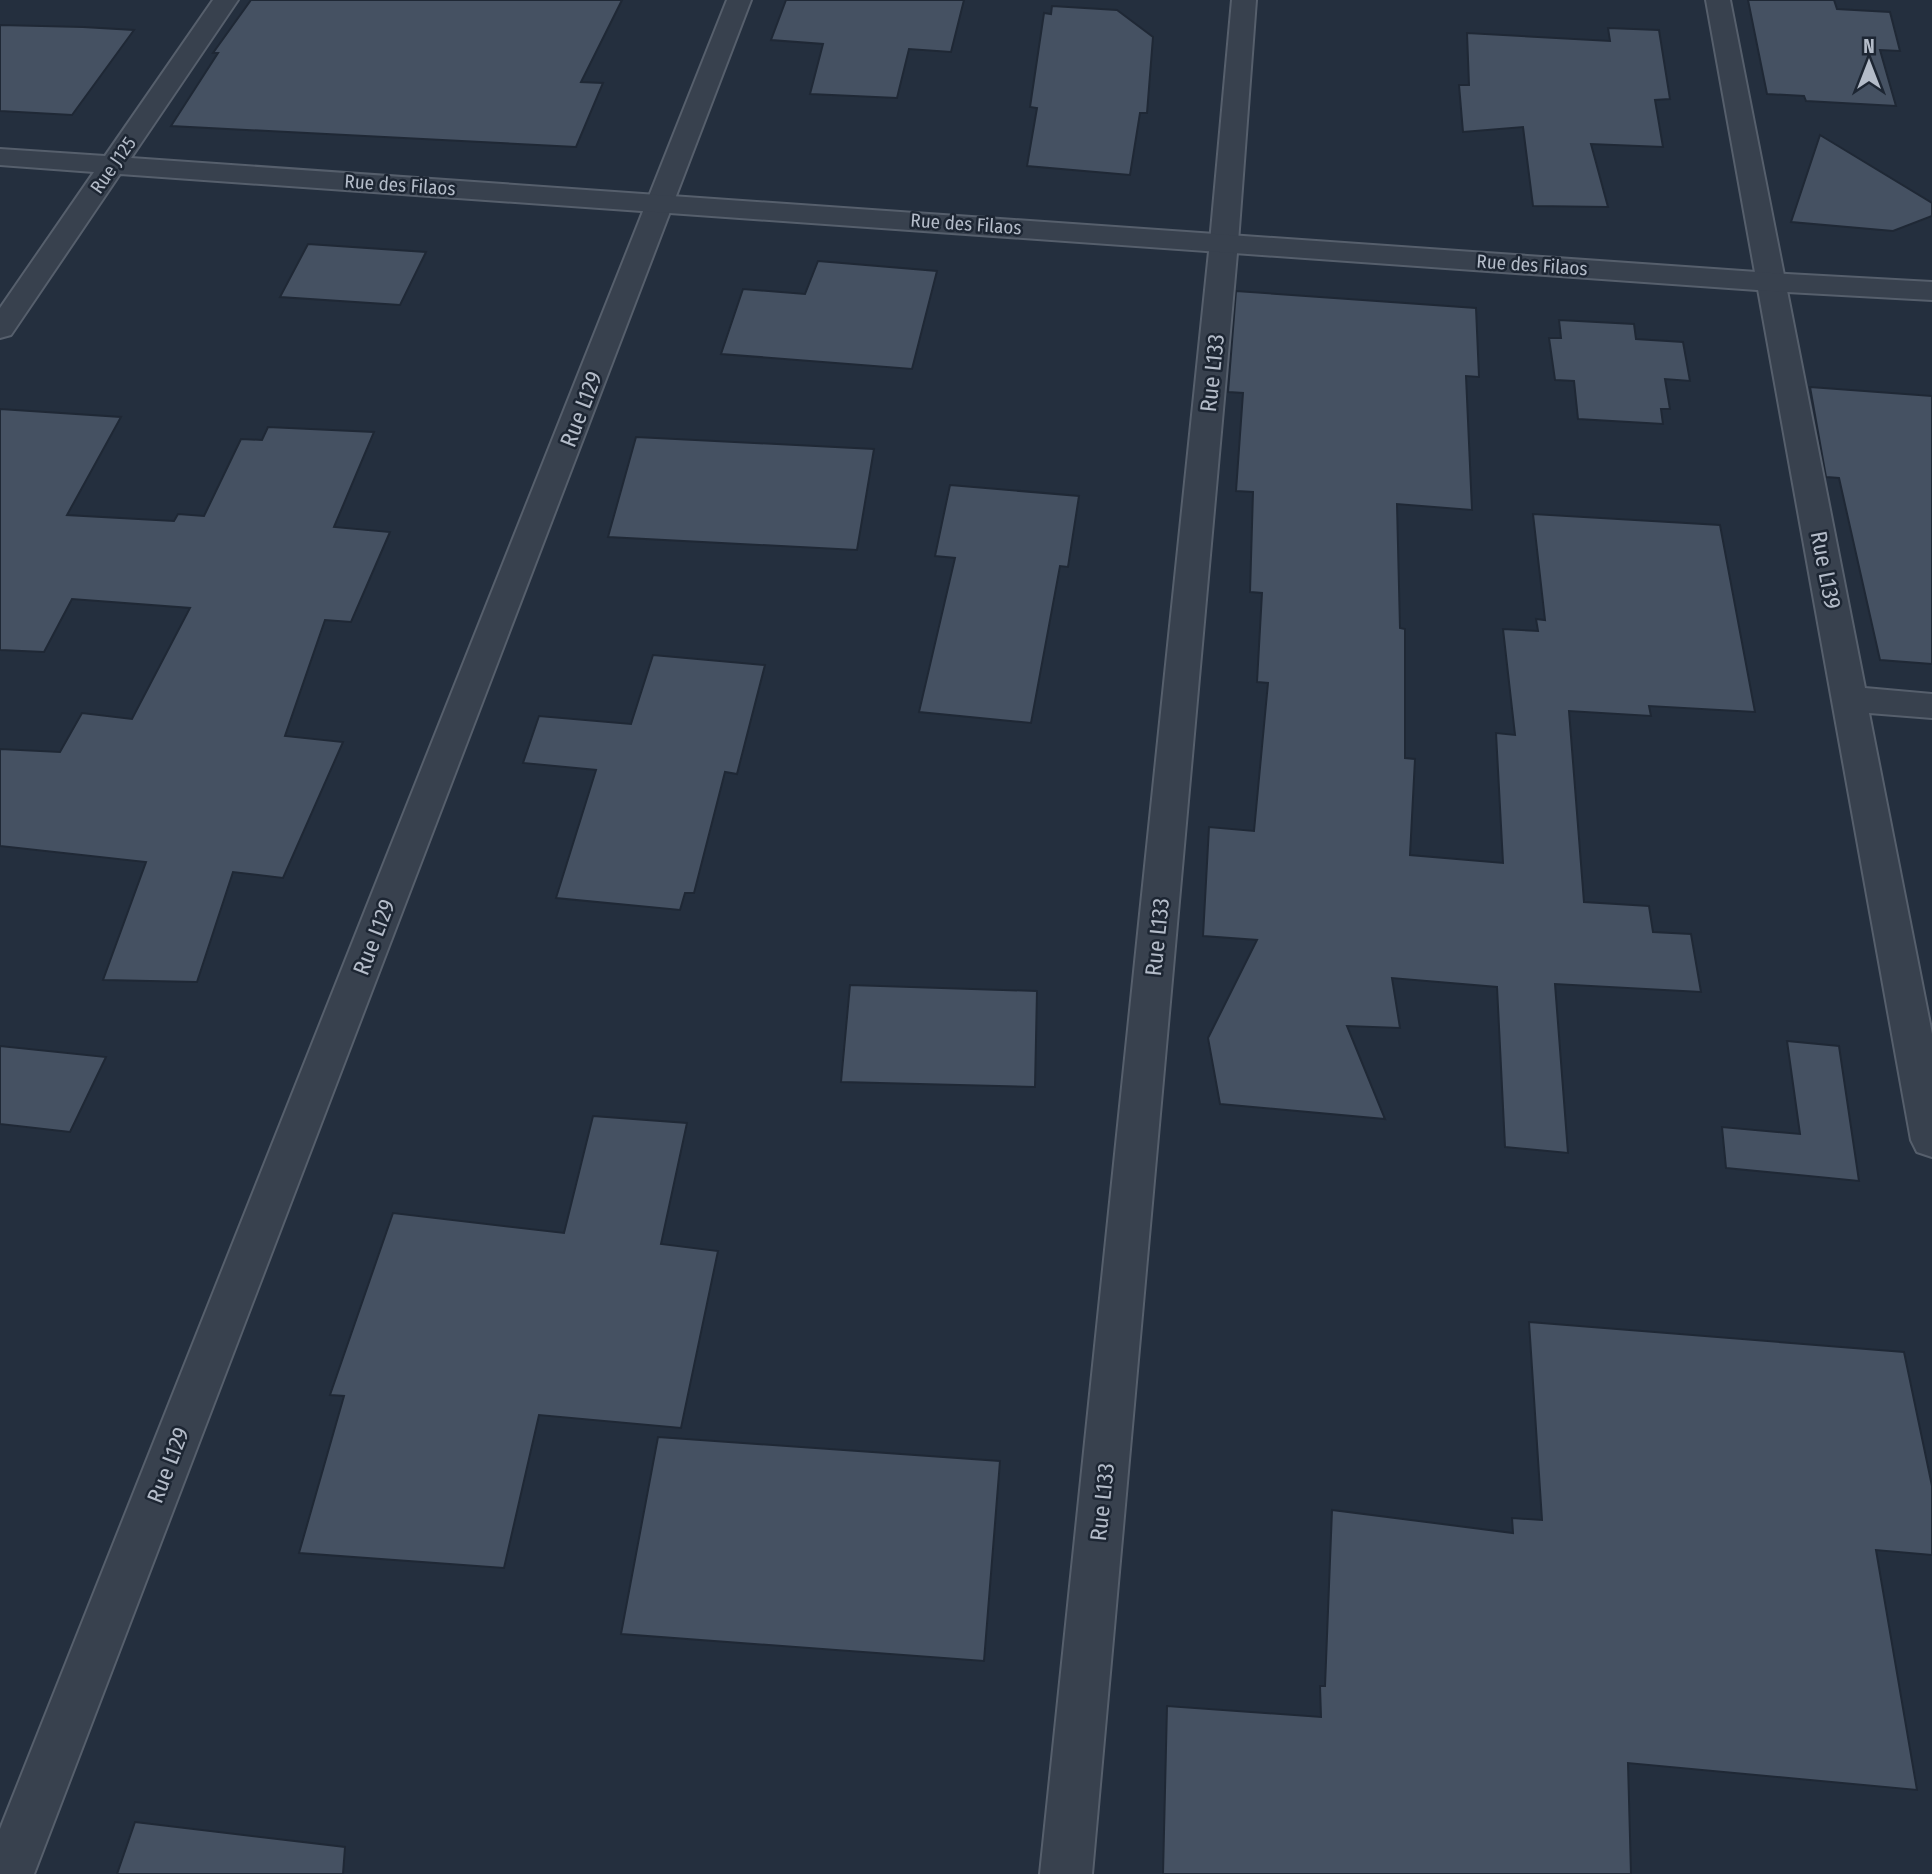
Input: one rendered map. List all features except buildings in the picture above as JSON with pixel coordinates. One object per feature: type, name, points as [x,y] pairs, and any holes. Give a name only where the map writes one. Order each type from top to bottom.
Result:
[{"type":"street","name":"Rue J125","points":[[0,329],[226,0]]},
{"type":"street","name":"Rue L129","points":[[8,1874],[739,0]]},
{"type":"street","name":"Rue L133","points":[[1066,1874],[1224,243],[1244,0]]},
{"type":"street","name":"Rue L139","points":[[1718,0],[1932,1140]]},
{"type":"street","name":"Rue des Filaos","points":[[0,157],[1771,282],[1932,291]]},
{"type":"street","points":[[1850,699],[1932,706]]}]
